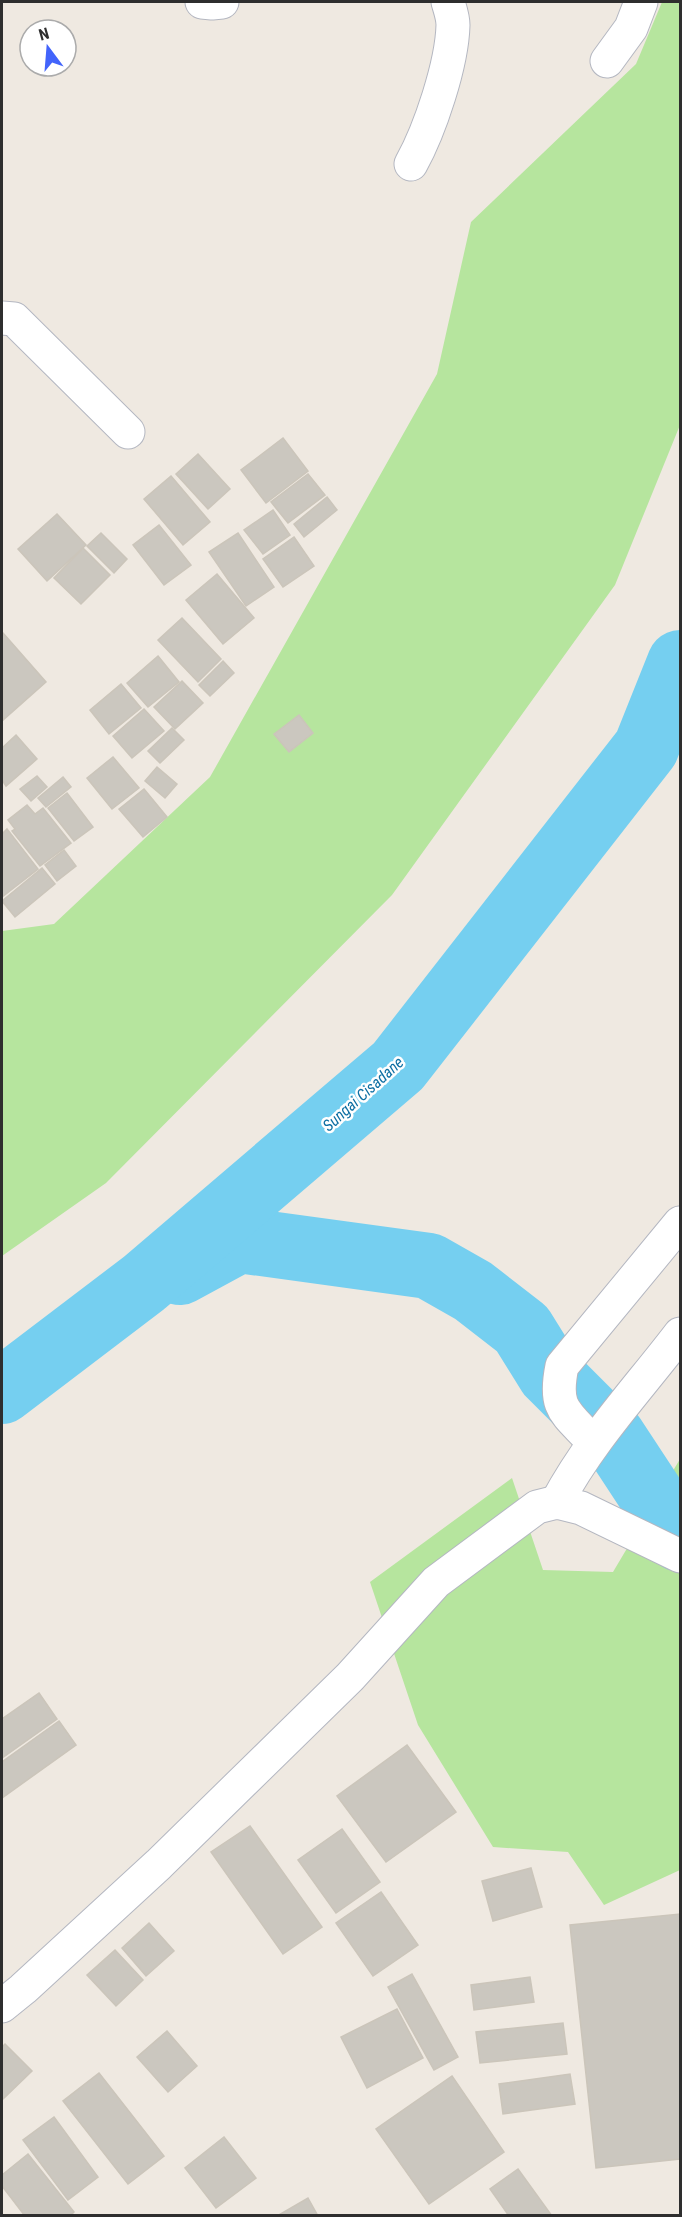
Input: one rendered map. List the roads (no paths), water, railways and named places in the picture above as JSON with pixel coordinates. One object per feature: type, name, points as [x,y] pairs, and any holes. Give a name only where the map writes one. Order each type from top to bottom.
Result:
[{"type":"street","points":[[202,2],[222,2]]},
{"type":"street","points":[[411,164],[424,140],[446,70],[453,23],[448,2]]},
{"type":"street","points":[[607,61],[631,28],[641,2]]},
{"type":"street","points":[[2,318],[14,320],[128,432]]},
{"type":"street","points":[[593,1442],[561,1407],[558,1388],[562,1366],[681,1223]]},
{"type":"street","points":[[557,1502],[593,1442],[681,1334]]},
{"type":"street","points":[[2,2006],[159,1864],[350,1677],[436,1582],[537,1507],[557,1502],[581,1508],[681,1556]]},
{"type":"waterway","name":"Sungai Cisadane","points":[[2,1391],[144,1283],[398,1066],[646,748],[680,663]]},
{"type":"waterway","points":[[180,1272],[239,1240],[429,1266],[473,1291],[522,1329],[550,1374],[613,1437],[680,1539]]}]
